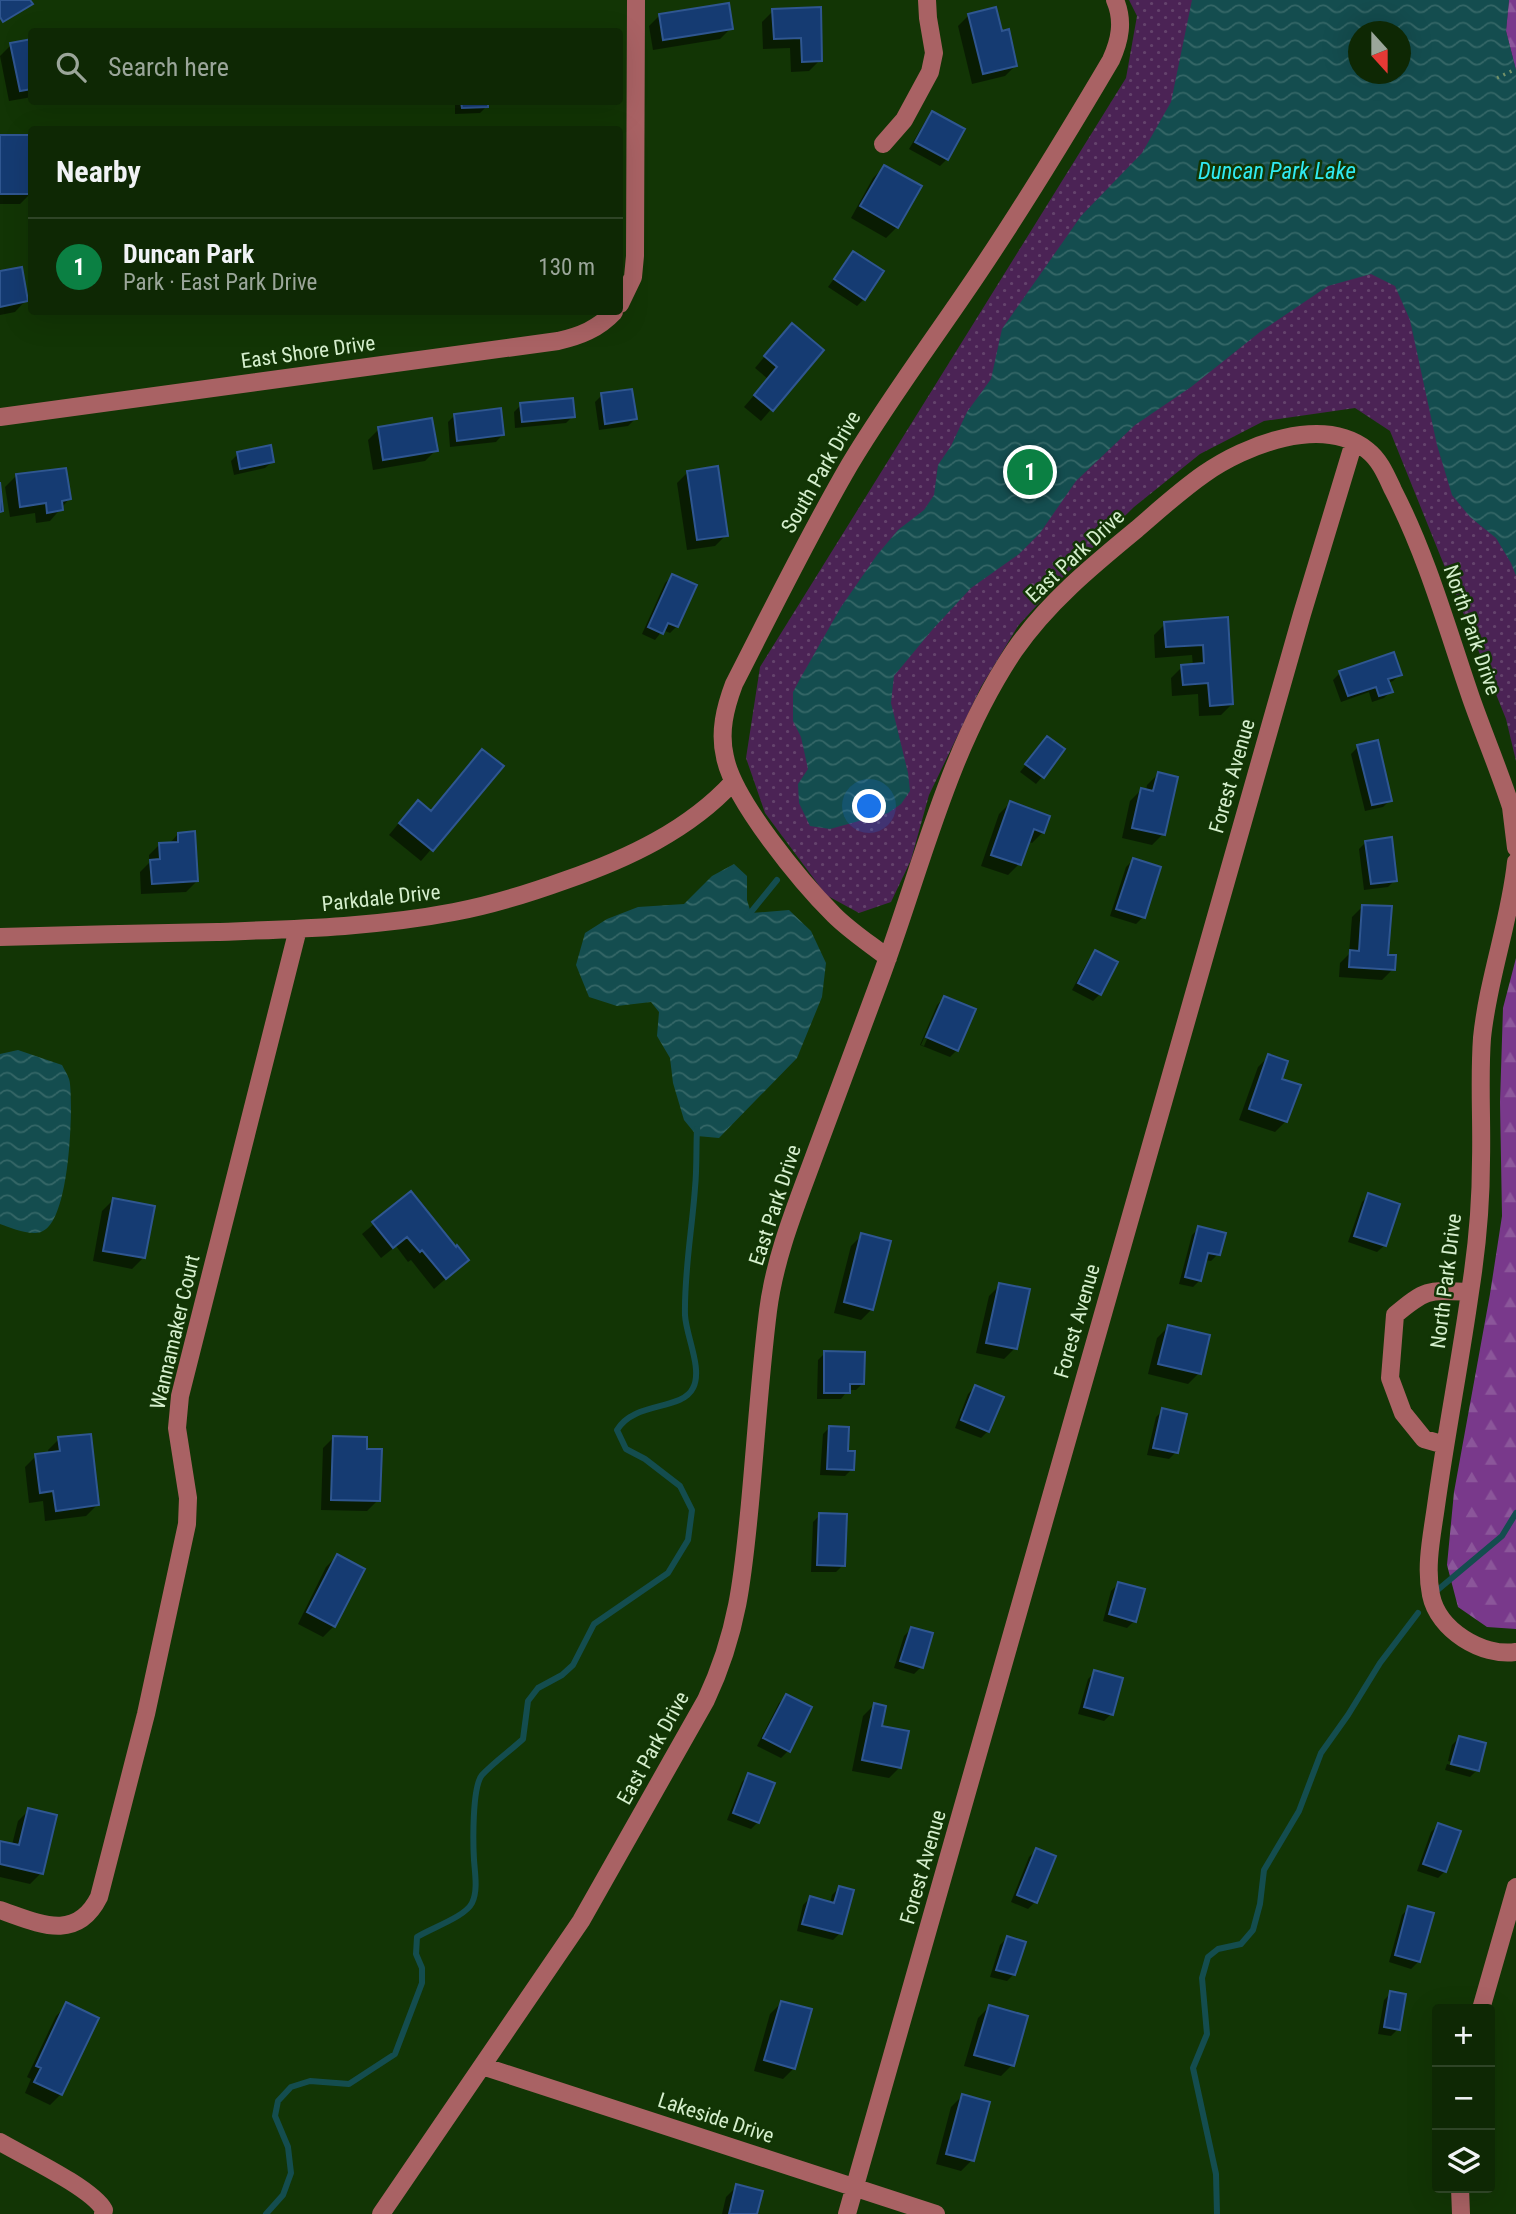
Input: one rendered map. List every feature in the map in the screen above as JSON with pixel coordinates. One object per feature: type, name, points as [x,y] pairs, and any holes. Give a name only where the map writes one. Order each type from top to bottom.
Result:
[{"type":"street","points":[[623,298],[633,277],[635,257],[636,0]]},
{"type":"street","points":[[883,144],[904,120],[930,72],[934,53],[928,0]]},
{"type":"street","name":"South Park Drive","points":[[888,958],[834,915],[788,863],[733,782],[725,758],[722,733],[725,708],[734,684],[816,524],[851,464],[919,358],[1033,191],[1111,60],[1118,43],[1121,24],[1115,0]]},
{"type":"street","name":"East Shore Drive","points":[[0,417],[558,341],[578,337],[597,327],[611,315]]},
{"type":"street","name":"East Park Drive","points":[[381,2214],[581,1921],[706,1700],[728,1648],[744,1565],[768,1310],[782,1243],[888,958],[949,779],[967,733],[990,688],[1018,646],[1050,607],[1096,563],[1223,461],[1266,442],[1303,435],[1325,435],[1354,442]]},
{"type":"street","name":"North Park Drive","points":[[1354,442],[1379,462],[1418,544],[1511,807],[1516,848]]},
{"type":"street","name":"Forest Avenue","points":[[847,2214],[1354,442]]},
{"type":"street","name":"Parkdale Drive","points":[[0,937],[298,929],[386,923],[456,912],[536,891],[615,862],[695,817],[733,782]]},
{"type":"street","name":"North Park Drive","points":[[1516,862],[1514,884],[1486,1011],[1481,1064],[1481,1161],[1477,1232],[1428,1564],[1431,1596],[1443,1619],[1456,1634],[1492,1651],[1516,1651]]},
{"type":"street","name":"Wannamaker Court","points":[[8,1912],[51,1925],[70,1925],[87,1917],[99,1897],[146,1714],[187,1524],[188,1498],[177,1428],[180,1396],[298,929]]},
{"type":"street","points":[[1445,1444],[1424,1439],[1403,1413],[1390,1378],[1395,1315],[1417,1297],[1433,1290],[1470,1292]]},
{"type":"street","points":[[1481,2004],[1516,1886]]},
{"type":"street","name":"Lakeside Drive","points":[[482,2066],[936,2214]]},
{"type":"street","points":[[0,2142],[81,2189],[100,2203],[103,2214]]},
{"type":"street","points":[[1460,2193],[1461,2214]]},
{"type":"path","points":[[1497,78],[1516,69]]},
{"type":"shaded area","name":"Duncan Park Lake","points":[[1129,0],[1516,0],[1516,761],[1506,719],[1390,431],[1355,408],[1264,421],[1200,454],[1134,507],[1018,626],[981,687],[929,795],[911,860],[891,902],[859,913],[826,895],[765,813],[746,758],[760,667],[1126,78],[1137,16]]},
{"type":"green space","points":[[1509,0],[1516,0],[1516,70],[1506,31]]},
{"type":"green space","points":[[1516,958],[1516,1629],[1487,1627],[1458,1607],[1447,1565],[1454,1492],[1502,1216],[1500,1102],[1503,1008]]},
{"type":"water","name":"Duncan Park Lake","points":[[1192,0],[1509,0],[1506,31],[1516,70],[1516,576],[1496,538],[1470,517],[1452,495],[1437,445],[1410,320],[1395,286],[1371,274],[1328,286],[1260,332],[1191,387],[1135,425],[1076,481],[1040,533],[1019,554],[971,588],[894,676],[891,703],[910,791],[901,804],[888,813],[830,829],[810,826],[799,803],[798,784],[808,769],[801,737],[793,721],[793,692],[841,607],[877,555],[898,530],[924,510],[934,495],[938,465],[951,446],[967,412],[991,379],[1002,329],[1081,216],[1142,153],[1171,102]]},
{"type":"water","points":[[734,864],[747,876],[747,900],[751,913],[789,910],[811,931],[826,963],[822,997],[797,1058],[719,1138],[697,1136],[684,1120],[673,1083],[670,1058],[657,1036],[659,1012],[651,1002],[617,1006],[589,997],[576,965],[585,933],[607,919],[638,907],[684,904],[712,876]]},
{"type":"water","points":[[18,1050],[62,1065],[70,1082],[70,1140],[64,1188],[51,1224],[37,1233],[0,1224],[0,1054]]},
{"type":"building","points":[[0,0],[30,0],[33,4],[3,22],[0,17]]},
{"type":"building","points":[[729,3],[733,29],[663,40],[659,14]]},
{"type":"building","points":[[821,7],[822,61],[802,62],[801,38],[774,39],[772,9]]},
{"type":"building","points":[[996,7],[1002,31],[1009,29],[1017,66],[983,74],[968,14]]},
{"type":"building","points":[[28,40],[28,90],[20,91],[10,43]]},
{"type":"building","points":[[462,105],[488,105],[488,107],[462,108]]},
{"type":"building","points":[[932,111],[965,129],[948,160],[915,142]]},
{"type":"building","points":[[0,135],[28,135],[28,194],[0,194]]},
{"type":"building","points":[[884,165],[922,186],[898,228],[860,206]]},
{"type":"building","points":[[853,251],[884,271],[865,300],[834,279]]},
{"type":"building","points":[[22,267],[28,301],[0,307],[0,271]]},
{"type":"building","points":[[792,323],[824,350],[773,411],[754,395],[777,367],[764,356]]},
{"type":"building","points":[[632,389],[637,419],[605,424],[601,393]]},
{"type":"building","points":[[573,398],[575,417],[522,422],[520,403]]},
{"type":"building","points":[[501,408],[504,435],[457,441],[454,414]]},
{"type":"building","points":[[432,418],[438,451],[383,460],[378,427]]},
{"type":"building","points":[[271,445],[274,462],[240,469],[237,452]]},
{"type":"building","points":[[718,466],[728,536],[697,540],[687,471]]},
{"type":"building","points":[[66,468],[71,499],[62,501],[63,510],[47,513],[46,503],[20,507],[16,474]]},
{"type":"building","points":[[0,482],[3,511],[0,512]]},
{"type":"building","points":[[672,574],[697,585],[678,627],[668,623],[663,634],[648,627]]},
{"type":"building","points":[[1228,617],[1233,704],[1210,706],[1208,683],[1183,685],[1181,665],[1204,663],[1203,645],[1166,647],[1164,622]]},
{"type":"building","points":[[1394,652],[1402,675],[1388,679],[1393,692],[1379,696],[1376,687],[1348,696],[1339,671]]},
{"type":"building","points":[[1047,736],[1065,749],[1044,778],[1025,764]]},
{"type":"building","points":[[1378,740],[1392,801],[1372,805],[1357,745]]},
{"type":"building","points":[[482,749],[504,766],[433,851],[399,823],[418,800],[431,811]]},
{"type":"building","points":[[1158,772],[1178,777],[1165,835],[1132,828],[1141,788],[1153,791]]},
{"type":"building","points":[[1010,801],[1050,816],[1044,833],[1034,829],[1021,865],[991,855]]},
{"type":"building","points":[[195,831],[198,881],[152,884],[150,860],[160,859],[159,843],[178,842],[178,833]]},
{"type":"building","points":[[1392,837],[1397,881],[1371,884],[1365,841]]},
{"type":"building","points":[[1133,858],[1161,867],[1145,918],[1116,909]]},
{"type":"building","points":[[1362,905],[1392,906],[1388,955],[1396,955],[1395,970],[1349,967],[1350,950],[1359,951]]},
{"type":"building","points":[[1095,950],[1118,962],[1101,995],[1078,983]]},
{"type":"building","points":[[944,996],[976,1009],[958,1051],[926,1037]]},
{"type":"building","points":[[1268,1054],[1288,1061],[1282,1079],[1301,1085],[1287,1122],[1249,1109]]},
{"type":"building","points":[[411,1191],[469,1260],[446,1279],[422,1250],[420,1252],[407,1237],[393,1248],[372,1222]]},
{"type":"building","points":[[1368,1193],[1400,1204],[1386,1246],[1354,1236]]},
{"type":"building","points":[[113,1198],[155,1206],[145,1258],[103,1251]]},
{"type":"building","points":[[1198,1226],[1226,1233],[1220,1255],[1208,1253],[1201,1281],[1185,1277]]},
{"type":"building","points":[[861,1233],[891,1241],[873,1310],[844,1302]]},
{"type":"building","points":[[999,1283],[1030,1289],[1017,1349],[986,1343]]},
{"type":"building","points":[[1168,1325],[1210,1335],[1201,1374],[1158,1364]]},
{"type":"building","points":[[824,1351],[865,1352],[864,1384],[850,1384],[850,1393],[824,1393]]},
{"type":"building","points":[[975,1385],[1004,1397],[989,1432],[961,1420]]},
{"type":"building","points":[[1162,1408],[1187,1414],[1178,1453],[1153,1448]]},
{"type":"building","points":[[829,1426],[849,1427],[848,1451],[855,1451],[854,1470],[827,1469]]},
{"type":"building","points":[[91,1434],[99,1505],[56,1511],[53,1491],[40,1493],[35,1454],[60,1451],[58,1437]]},
{"type":"building","points":[[333,1436],[367,1437],[367,1449],[382,1449],[380,1501],[331,1500]]},
{"type":"building","points":[[819,1513],[847,1514],[845,1566],[817,1565]]},
{"type":"building","points":[[337,1554],[365,1569],[335,1627],[307,1612]]},
{"type":"building","points":[[1118,1582],[1145,1589],[1136,1622],[1109,1614]]},
{"type":"building","points":[[911,1627],[933,1633],[923,1668],[900,1661]]},
{"type":"building","points":[[1094,1670],[1123,1678],[1113,1715],[1084,1707]]},
{"type":"building","points":[[786,1694],[812,1707],[790,1752],[763,1738]]},
{"type":"building","points":[[874,1703],[886,1706],[882,1726],[909,1731],[901,1768],[862,1760]]},
{"type":"building","points":[[1459,1736],[1486,1743],[1479,1771],[1451,1764]]},
{"type":"building","points":[[748,1773],[775,1783],[759,1823],[733,1813]]},
{"type":"building","points":[[28,1808],[57,1815],[43,1874],[0,1864],[0,1841],[19,1845]]},
{"type":"building","points":[[1438,1823],[1461,1831],[1446,1872],[1423,1864]]},
{"type":"building","points":[[1036,1848],[1056,1856],[1037,1903],[1017,1895]]},
{"type":"building","points":[[839,1886],[854,1890],[842,1934],[802,1924],[810,1896],[834,1903]]},
{"type":"building","points":[[1408,1906],[1434,1913],[1420,1962],[1395,1955]]},
{"type":"building","points":[[1007,1936],[1026,1942],[1015,1975],[996,1970]]},
{"type":"building","points":[[1390,1991],[1406,1994],[1400,2030],[1384,2027]]},
{"type":"building","points":[[781,2001],[812,2009],[795,2069],[764,2060]]},
{"type":"building","points":[[66,2002],[99,2018],[62,2095],[34,2082],[41,2068],[36,2066]]},
{"type":"building","points":[[989,2005],[1028,2016],[1014,2066],[974,2055]]},
{"type":"building","points":[[962,2094],[990,2102],[974,2161],[946,2154]]},
{"type":"building","points":[[736,2184],[763,2191],[757,2214],[729,2214]]},
{"type":"waterway","points":[[747,917],[777,880]]},
{"type":"waterway","points":[[266,2214],[283,2195],[291,2173],[288,2147],[275,2116],[278,2101],[291,2087],[310,2081],[349,2084],[395,2054],[422,1983],[422,1968],[416,1954],[417,1937],[455,1918],[472,1903],[476,1888],[476,1791],[482,1775],[523,1739],[528,1701],[538,1688],[562,1675],[573,1665],[594,1624],[668,1573],[688,1540],[692,1510],[680,1486],[645,1459],[626,1449],[617,1430],[634,1414],[687,1395],[696,1380],[695,1362],[686,1323],[685,1299],[696,1181],[697,1129]]},
{"type":"waterway","points":[[1434,1593],[1502,1536],[1516,1513]]},
{"type":"waterway","points":[[1217,2214],[1216,2174],[1193,2068],[1207,2034],[1202,1978],[1208,1957],[1218,1949],[1241,1944],[1253,1930],[1260,1904],[1264,1870],[1299,1811],[1321,1753],[1380,1663],[1418,1613]]},
{"type":"place","name":"Duncan Park","points":[[1030,472]]}]
